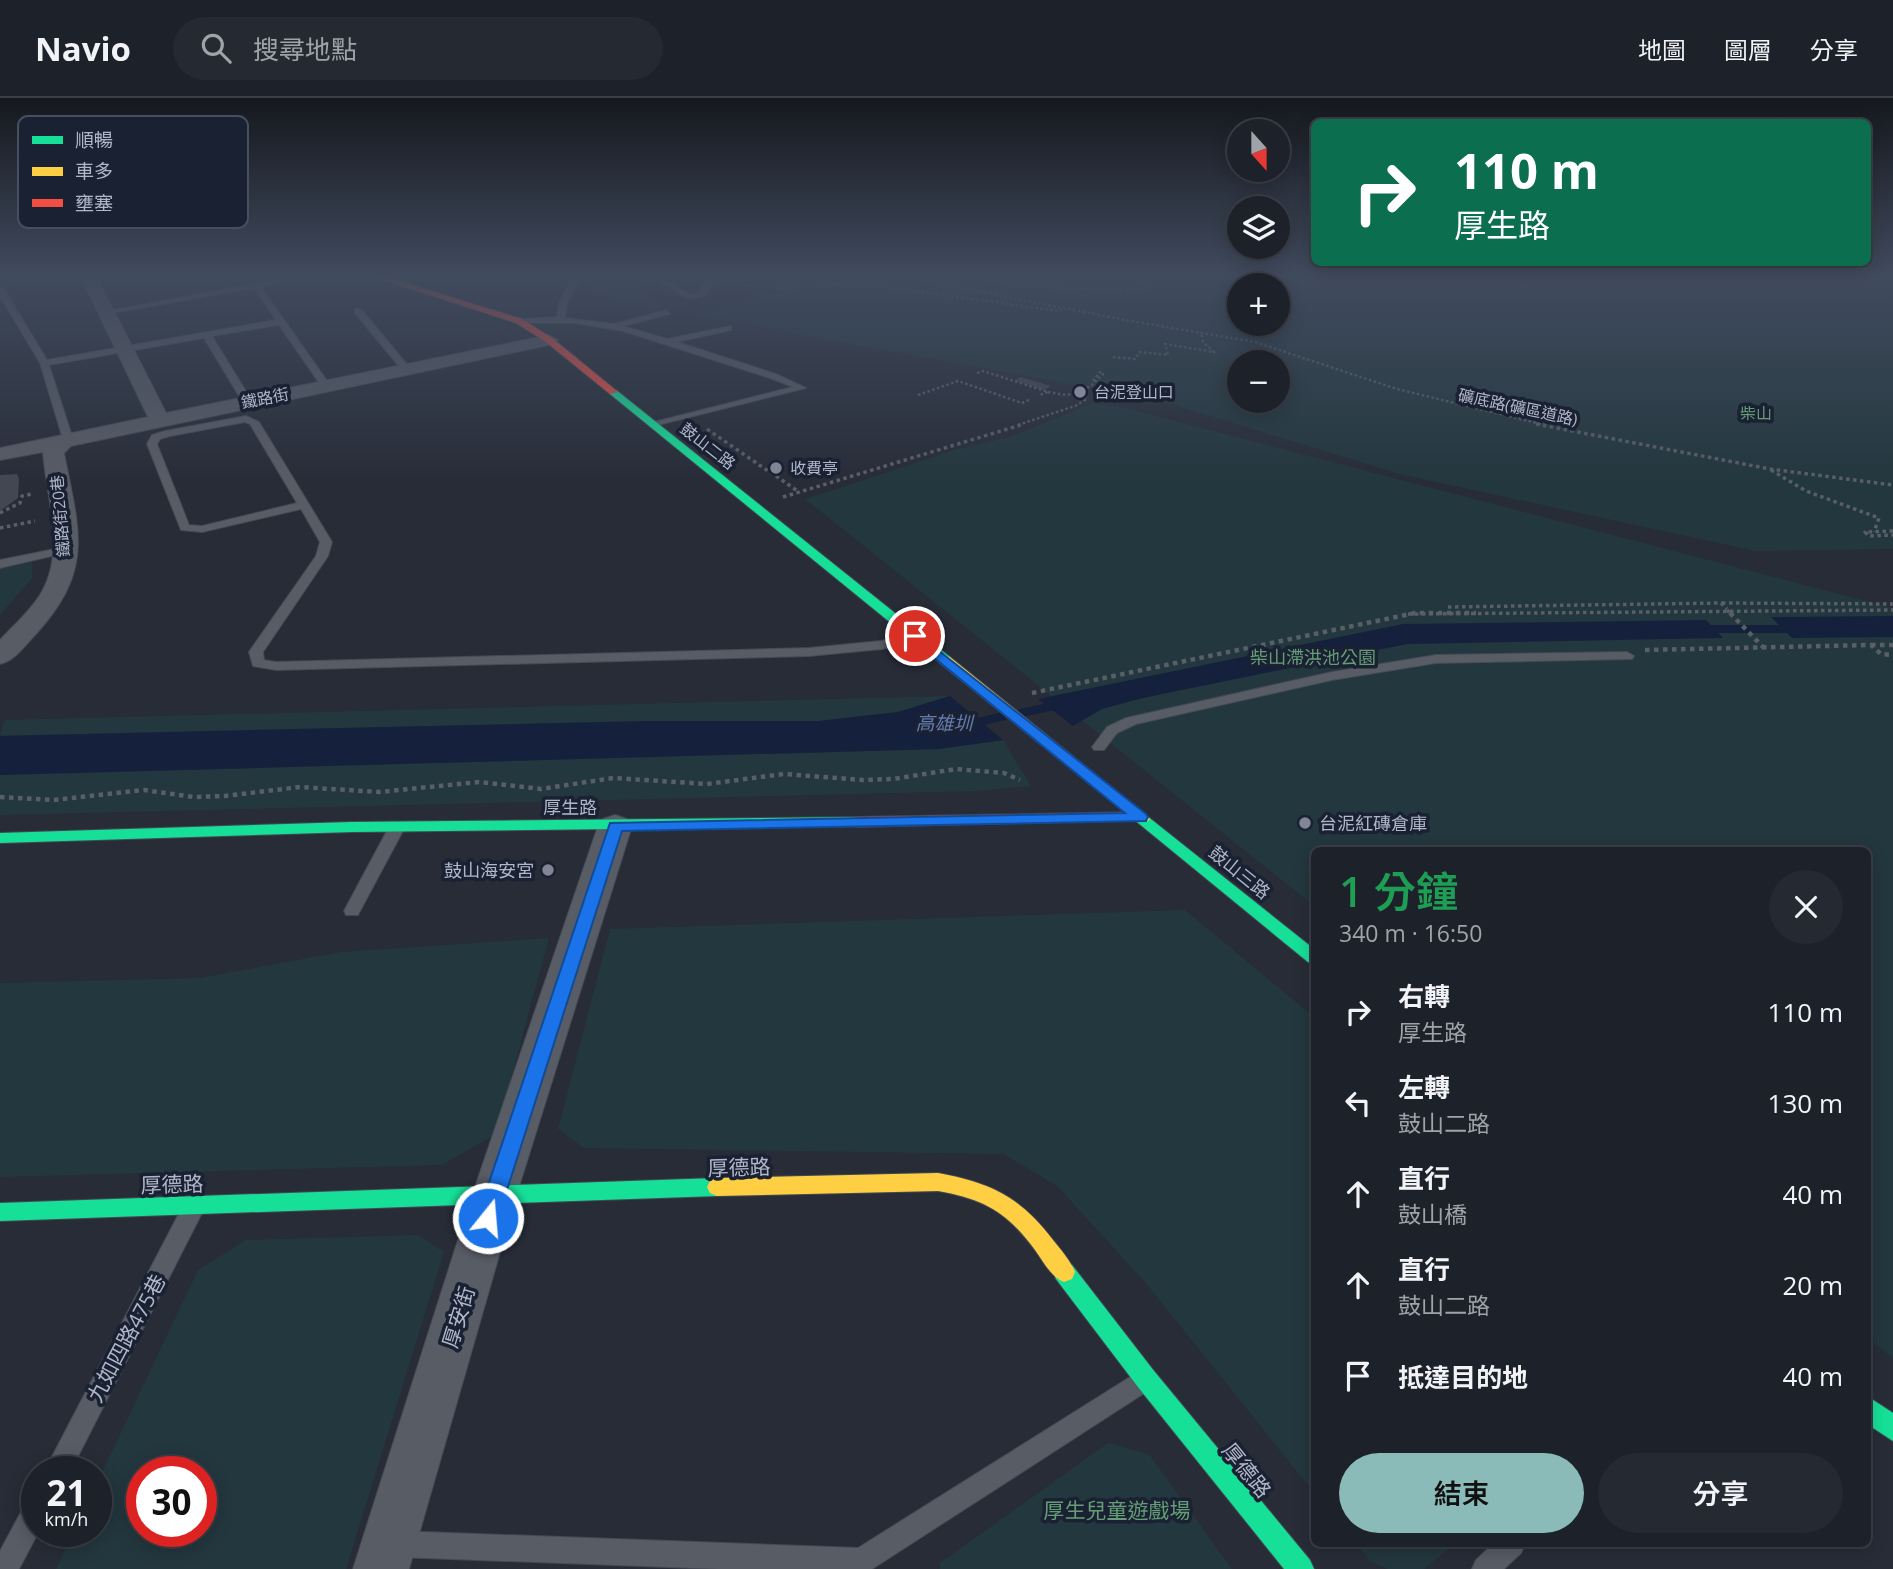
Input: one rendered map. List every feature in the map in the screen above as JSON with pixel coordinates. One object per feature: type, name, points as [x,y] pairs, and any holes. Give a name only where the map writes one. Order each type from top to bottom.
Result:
[{"type":"street","points":[[123,346],[159,419]]},
{"type":"street","name":"鐵路街","points":[[0,454],[522,346]]},
{"type":"street","name":"鼓山二路","points":[[557,346],[1140,817]]},
{"type":"street","name":"鐵路街20巷","points":[[0,656],[58,587],[64,569],[65,550],[53,452],[63,442]]},
{"type":"street","name":"厚生路","points":[[0,838],[397,827],[1140,817]]},
{"type":"street","name":"鼓山三路","points":[[1140,817],[1311,956]]},
{"type":"street","name":"厚安街","points":[[386,1556],[495,1193],[615,826]]},
{"type":"street","name":"厚德路","points":[[0,1212],[495,1193],[938,1182],[971,1186],[996,1197],[1021,1215],[1146,1379],[1301,1569]]},
{"type":"street","points":[[1871,1411],[1893,1429]]},
{"type":"lane","points":[[34,346],[44,363],[67,436],[63,442]]},
{"type":"lane","points":[[44,363],[149,346]]},
{"type":"lane","points":[[213,346],[247,401]]},
{"type":"lane","points":[[297,346],[325,386]]},
{"type":"lane","points":[[387,346],[406,369]]},
{"type":"lane","points":[[653,425],[801,388],[785,379],[682,346]]},
{"type":"lane","points":[[304,505],[202,529],[185,528],[152,444],[156,437],[168,433],[246,419],[254,422],[304,505],[326,542],[323,556],[256,652],[258,663],[276,666],[809,652],[882,645],[915,636]]},
{"type":"lane","points":[[0,564],[65,550]]},
{"type":"lane","points":[[1098,747],[1102,738],[1112,729],[1145,717],[1394,665],[1480,657],[1627,656]]},
{"type":"lane","points":[[352,911],[397,827]]},
{"type":"lane","name":"九如四路475巷","points":[[64,1456],[196,1204]]},
{"type":"lane","points":[[386,1556],[862,1565],[1146,1379]]},
{"type":"lane","points":[[5,1569],[21,1538]]},
{"type":"lane","points":[[1485,1569],[1509,1547]]},
{"type":"path","points":[[1113,357],[1135,359],[1139,352],[1168,355],[1165,346]]},
{"type":"path","points":[[1177,346],[1214,352],[1207,346]]},
{"type":"path","name":"礦底路(礦區道路)","points":[[1268,346],[1458,407],[1647,447],[1770,469],[1893,485]]},
{"type":"path","points":[[977,373],[983,371],[1062,394],[1078,392],[1092,386],[1103,371]]},
{"type":"path","points":[[918,395],[966,378]]},
{"type":"path","points":[[958,381],[1022,403],[1031,399]]},
{"type":"path","points":[[1040,395],[1053,387]]},
{"type":"path","points":[[775,500],[970,442],[1075,406],[1087,399],[1078,392]]},
{"type":"path","points":[[707,429],[799,492]]},
{"type":"path","points":[[1770,469],[1806,491],[1880,518],[1874,532]]},
{"type":"path","points":[[0,513],[20,503],[22,496],[32,494]]},
{"type":"path","points":[[0,527],[35,521]]},
{"type":"path","points":[[1865,532],[1874,532],[1893,533],[1869,536],[1865,532]]},
{"type":"path","points":[[1721,603],[1764,648],[1893,645]]},
{"type":"path","points":[[1448,607],[1721,603],[1893,604]]},
{"type":"path","points":[[1031,694],[1415,613],[1893,610]]},
{"type":"path","points":[[1871,645],[1881,653],[1893,654]]},
{"type":"path","points":[[0,797],[54,800],[144,790],[194,797],[225,796],[300,787],[379,792],[478,782],[541,789],[613,778],[707,784],[784,774],[883,779],[956,769],[1004,773],[1020,780]]},
{"type":"green space","name":"柴山","points":[[861,346],[1893,346],[1893,549],[1756,551],[1403,475],[1158,400]]},
{"type":"green space","name":"柴山滯洪池公園","points":[[1093,403],[1129,409],[1893,608],[1893,1358],[1871,1341],[1871,847],[1311,847],[1311,904],[805,499],[955,450],[1013,436]]},
{"type":"green space","points":[[32,562],[32,578],[0,615],[0,569]]},
{"type":"green space","points":[[950,696],[898,712],[819,721],[646,721],[0,736],[4,720]]},
{"type":"green space","points":[[1003,740],[1031,786],[977,791],[0,815],[0,775],[939,749]]},
{"type":"green space","points":[[1185,910],[1311,1015],[1311,1489],[1144,1281],[1057,1186],[1004,1154],[584,1148],[558,1129],[610,929]]},
{"type":"green space","points":[[549,938],[496,1134],[442,1165],[0,1177],[0,983],[200,978],[341,952]]},
{"type":"green space","points":[[418,1235],[444,1252],[346,1569],[56,1569],[66,1547],[112,1547],[112,1456],[110,1456],[198,1270],[246,1240]]},
{"type":"green space","name":"厚生兒童遊戲場","points":[[1108,1443],[1149,1454],[1232,1569],[940,1569],[940,1563]]},
{"type":"green space","points":[[1358,1547],[1451,1547],[1424,1569],[1388,1569],[1371,1562]]},
{"type":"water","points":[[1893,616],[1893,637],[1792,638],[1771,617]]},
{"type":"water","points":[[1706,620],[1723,638],[1407,644],[1143,698],[1102,709],[1073,726],[1038,699],[1403,624]]},
{"type":"water","name":"高雄圳","points":[[950,696],[1003,740],[939,749],[0,775],[0,736],[646,721],[819,721],[898,712]]},
{"type":"building","points":[[1021,377],[1051,386],[1044,390],[1014,380]]},
{"type":"building","points":[[17,474],[18,498],[0,511],[0,475]]},
{"type":"waterway","points":[[1702,629],[1793,629]]},
{"type":"waterway","points":[[1021,713],[1059,705]]},
{"type":"waterway","points":[[970,724],[1004,716]]},
{"type":"traffic: fast","points":[[613,392],[945,660]]},
{"type":"traffic: fast","points":[[1142,819],[1311,956]]},
{"type":"traffic: fast","points":[[0,838],[352,827],[856,822]]},
{"type":"traffic: fast","points":[[0,1212],[717,1187]]},
{"type":"traffic: fast","points":[[1064,1272],[1146,1379],[1301,1569]]},
{"type":"traffic: fast","points":[[1871,1411],[1893,1429]]},
{"type":"traffic: slow","points":[[945,660],[1142,819]]},
{"type":"traffic: slow","points":[[717,1187],[938,1182],[963,1186],[999,1200],[1013,1210],[1064,1272]]},
{"type":"traffic: jam","points":[[556,346],[613,392]]},
{"type":"traffic: jam","points":[[856,822],[1140,817]]},
{"type":"place","name":"台泥登山口","points":[[1080,392]]},
{"type":"place","name":"收費亭","points":[[776,468]]},
{"type":"place","name":"台泥紅磚倉庫","points":[[1305,823]]},
{"type":"place","name":"鼓山海安宮","points":[[548,870]]},
{"type":"route","points":[[488,1218],[615,826],[1140,817],[915,636]]}]
